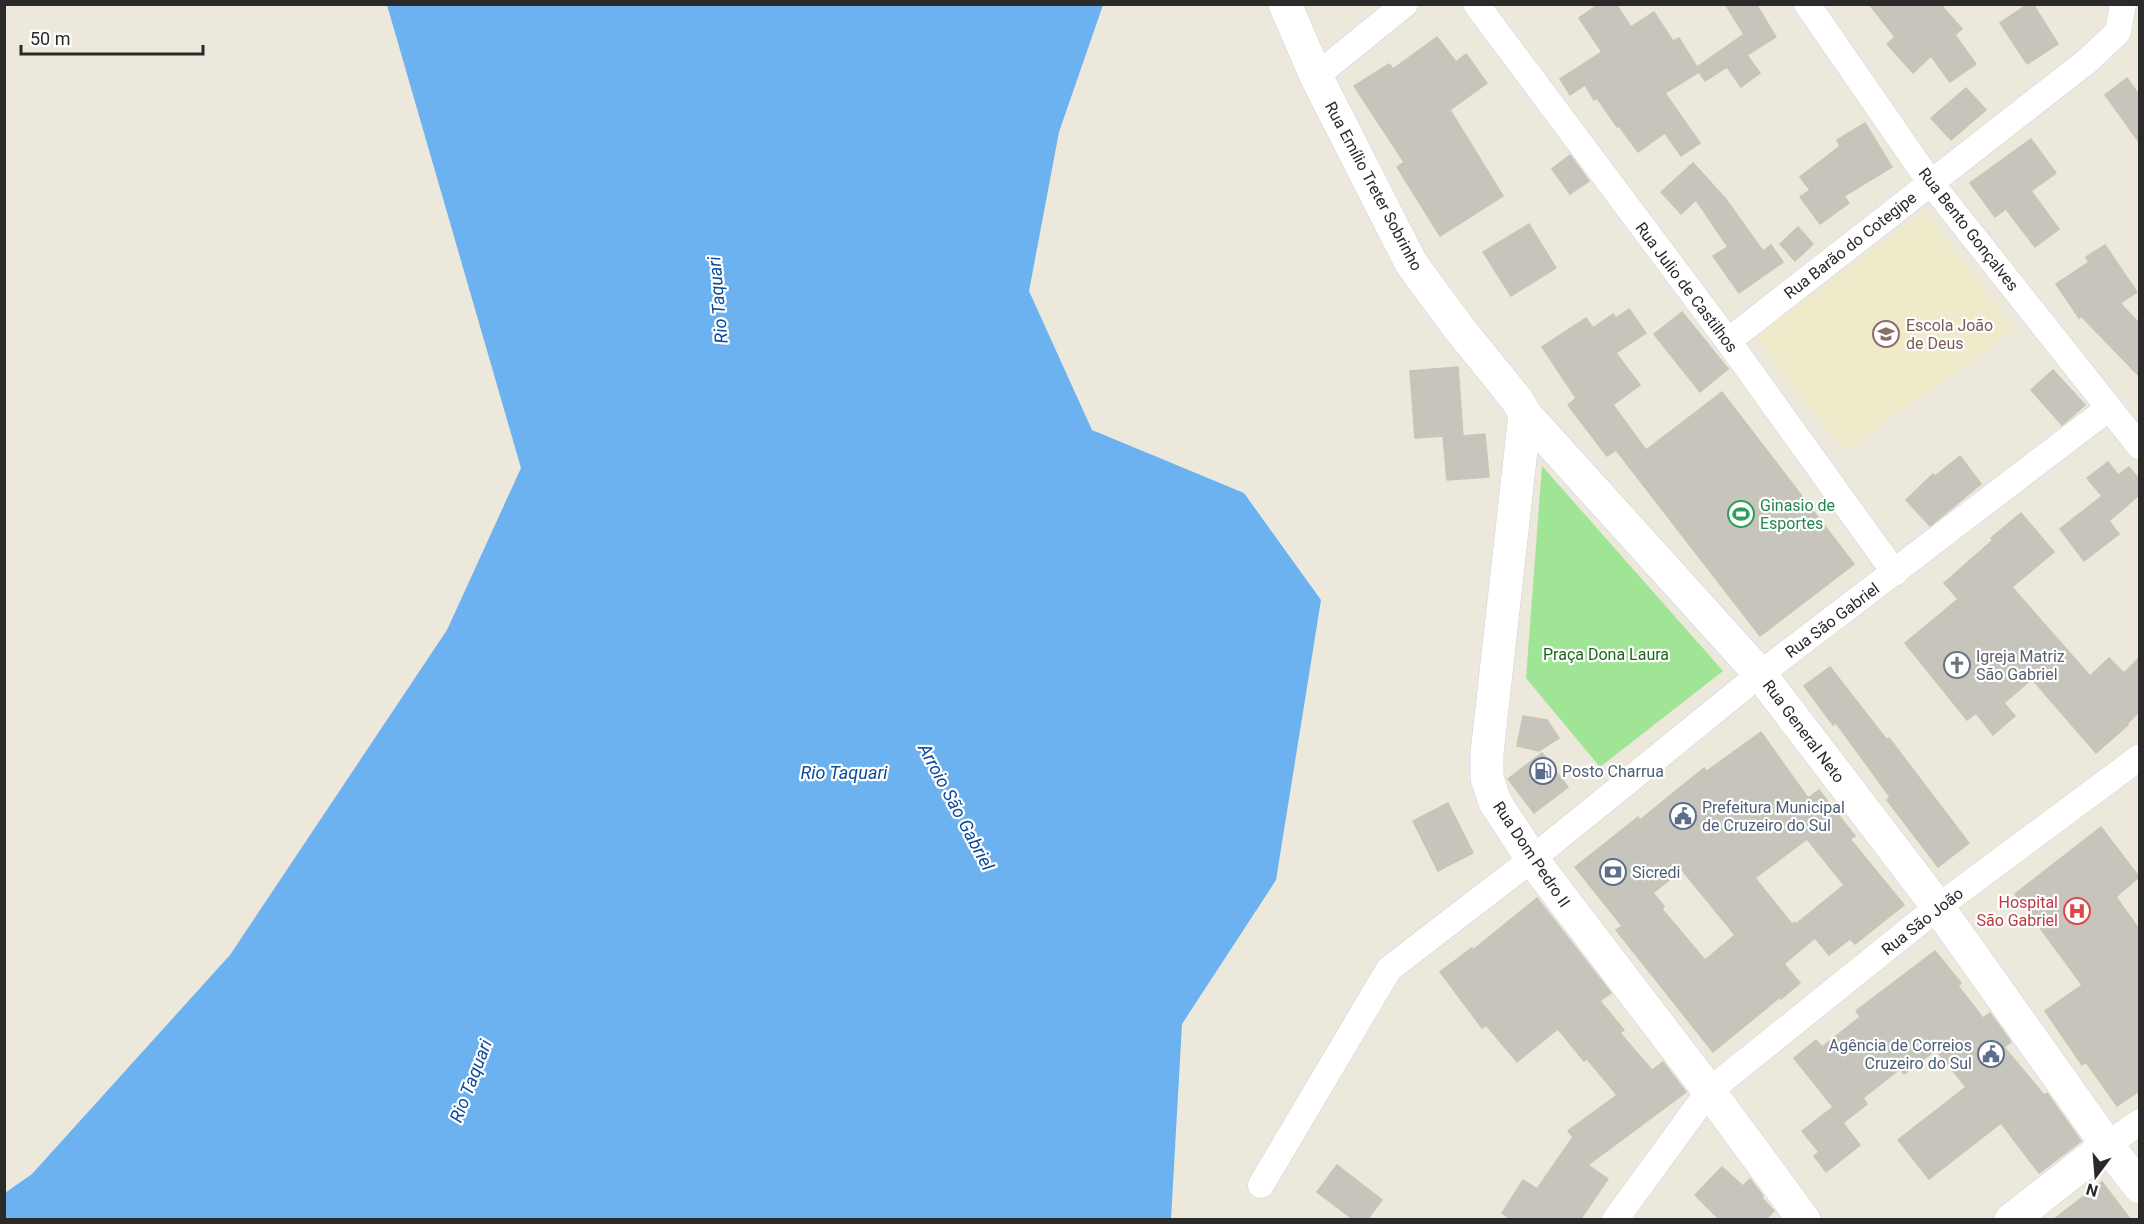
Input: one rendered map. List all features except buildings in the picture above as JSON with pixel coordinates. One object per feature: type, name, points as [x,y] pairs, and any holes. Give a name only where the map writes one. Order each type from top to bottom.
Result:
[{"type":"main road","name":"Rua Emílio Treter Sobrinho","points":[[1285,4],[1316,76],[1411,263],[1458,327],[1517,400],[1525,414]]},
{"type":"main road","name":"Rua General Neto","points":[[1525,414],[1760,674],[1938,907],[2139,1187]]},
{"type":"main road","name":"Rua Dom Pedro II","points":[[1525,414],[1487,753],[1487,778],[1495,802],[1532,859],[1804,1220]]},
{"type":"main road","points":[[2011,1220],[2107,1145]]},
{"type":"street","points":[[1316,76],[1405,4]]},
{"type":"street","name":"Rua Julio de Castilhos","points":[[1476,4],[1728,341],[1895,573]]},
{"type":"street","name":"Rua Bento Gonçalves","points":[[1807,4],[1930,182],[2139,447]]},
{"type":"street","name":"Rua Barão do Cotegipe","points":[[1728,341],[2086,62],[2118,32],[2123,4]]},
{"type":"street","name":"Rua São Gabriel","points":[[1261,1185],[1389,969],[1532,859],[1760,674],[2109,408]]},
{"type":"street","name":"Rua São João","points":[[1615,1220],[1709,1091],[1938,907],[2139,757]]},
{"type":"street","points":[[2107,1145],[2139,1122]]},
{"type":"shaded area","name":"Escola João de Deus","points":[[1924,211],[2015,330],[1845,451],[1756,338]]},
{"type":"green space","name":"Praça Dona Laura","points":[[1542,466],[1723,671],[1600,767],[1526,678]]},
{"type":"water","name":"Rio Taquari","points":[[387,5],[1103,5],[1059,132],[1029,291],[1092,430],[1244,493],[1321,600],[1276,880],[1182,1024],[1171,1219],[5,1219],[5,1193],[32,1174],[230,955],[447,630],[521,468]]},
{"type":"place","name":"Escola João de Deus","points":[[1886,334]]},
{"type":"place","name":"Ginasio de Esportes","points":[[1741,514]]},
{"type":"place","name":"Igreja Matriz São Gabriel","points":[[1957,665]]},
{"type":"place","name":"Posto Charrua","points":[[1543,771]]},
{"type":"place","name":"Prefeitura Municipal de Cruzeiro do Sul","points":[[1683,816]]},
{"type":"place","name":"Sicredi","points":[[1613,872]]},
{"type":"place","name":"Hospital São Gabriel","points":[[2077,911]]},
{"type":"place","name":"Agência de Correios Cruzeiro do Sul","points":[[1991,1054]]},
{"type":"water label","name":"Arroio São Gabriel","points":[[956,807]]}]
